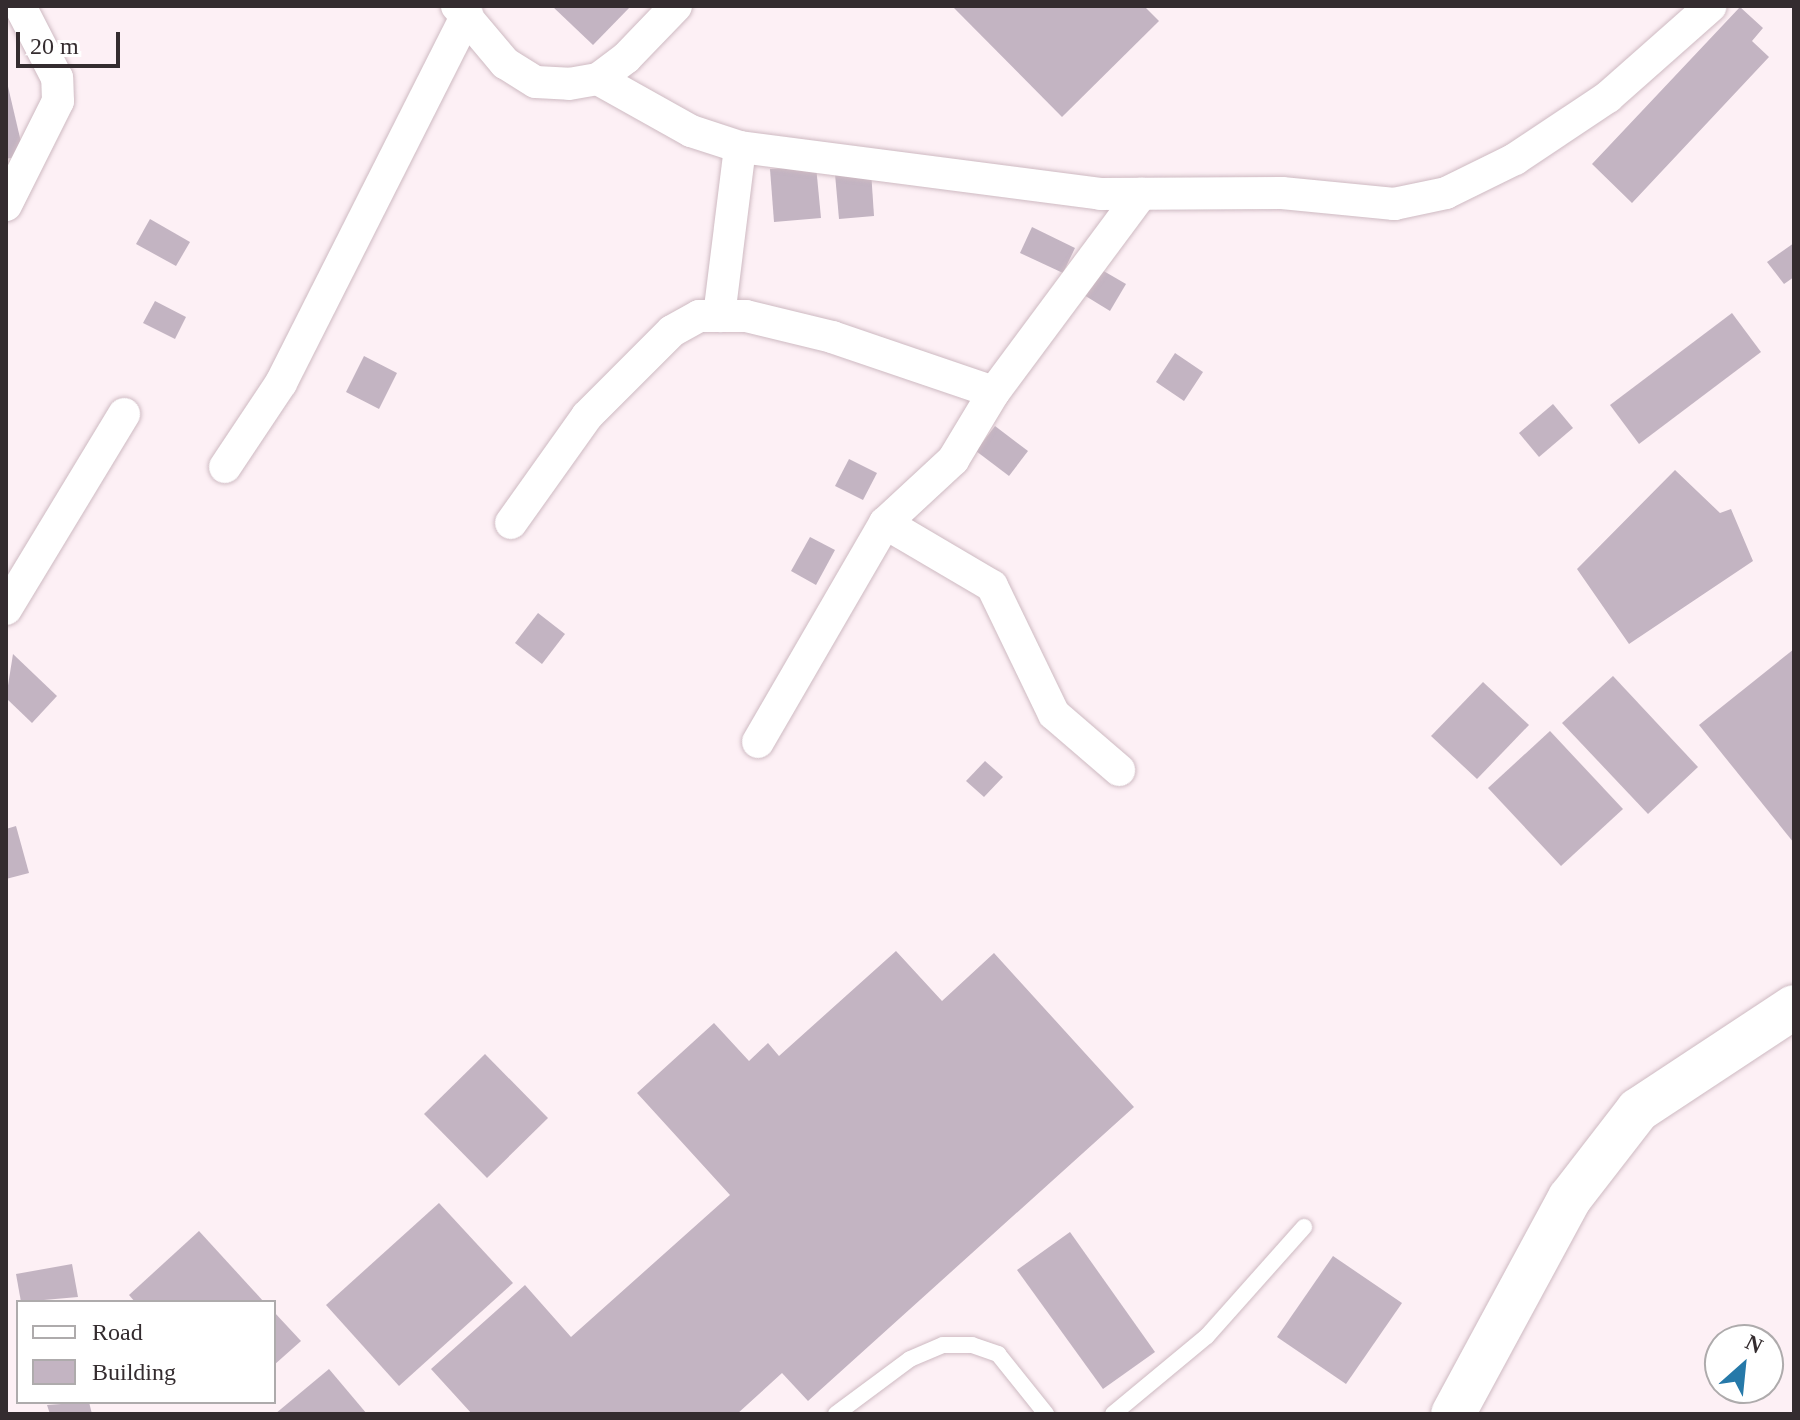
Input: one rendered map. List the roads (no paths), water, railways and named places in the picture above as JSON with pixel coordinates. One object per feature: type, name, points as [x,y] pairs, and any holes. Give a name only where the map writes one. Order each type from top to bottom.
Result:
[{"type":"street","points":[[6,205],[58,101],[57,78],[20,6]]},
{"type":"street","points":[[598,79],[676,6]]},
{"type":"street","points":[[225,467],[281,383],[462,10],[505,63],[536,82],[598,79],[691,131],[740,147],[1141,194],[1282,193],[1394,204],[1446,193],[1515,159],[1608,97],[1711,6]]},
{"type":"street","points":[[719,316],[740,147]]},
{"type":"street","points":[[758,742],[885,523],[953,460],[994,392],[1141,194]]},
{"type":"street","points":[[511,523],[597,405],[672,331],[699,316],[719,316],[832,337],[994,392]]},
{"type":"street","points":[[6,609],[124,414]]},
{"type":"street","points":[[885,523],[992,586],[1054,714],[1119,770]]},
{"type":"street","points":[[1453,1414],[1570,1198],[1638,1110],[1794,1007]]},
{"type":"lane","points":[[1113,1414],[1207,1336],[1304,1227]]},
{"type":"lane","points":[[836,1414],[910,1359],[943,1345],[972,1345],[998,1354],[1046,1414]]}]
